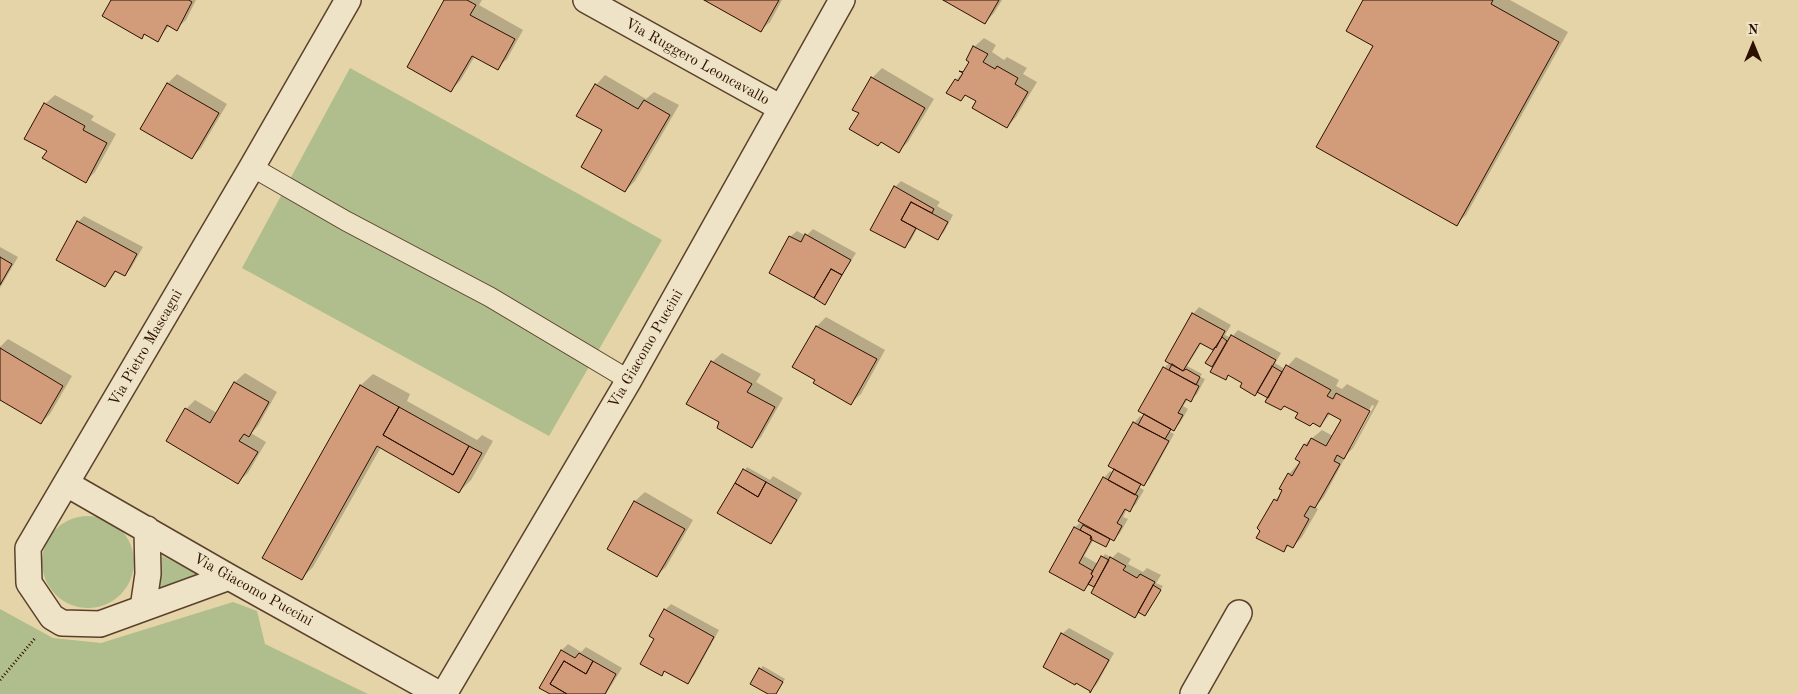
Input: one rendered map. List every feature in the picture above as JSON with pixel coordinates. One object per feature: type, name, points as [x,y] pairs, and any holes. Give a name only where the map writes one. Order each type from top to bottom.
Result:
[{"type":"street","name":"Via Pietro Mascagni","points":[[229,577],[100,624],[62,623],[52,617],[30,583],[28,548],[348,0]]},
{"type":"street","name":"Via Ruggero Leoncavallo","points":[[586,0],[781,108]]},
{"type":"street","name":"Via Giacomo Puccini","points":[[444,694],[629,380],[842,0]]},
{"type":"street","points":[[252,167],[346,221],[490,297],[629,380]]},
{"type":"street","name":"Via Giacomo Puccini","points":[[66,484],[440,694]]},
{"type":"street","points":[[143,608],[148,574],[147,529]]},
{"type":"street","points":[[1193,694],[1239,613]]},
{"type":"path","points":[[0,680],[42,631]]},
{"type":"green space","points":[[350,68],[662,240],[549,436],[242,268]]},
{"type":"green space","points":[[88,516],[106,519],[121,529],[131,544],[134,562],[131,580],[121,595],[106,605],[88,608],[70,605],[55,595],[45,580],[42,562],[45,544],[55,529],[70,519]]},
{"type":"green space","points":[[162,556],[204,576],[160,590]]},
{"type":"green space","points":[[233,602],[257,611],[265,644],[368,694],[0,694],[0,609],[53,638],[101,643]]},
{"type":"building","points":[[111,0],[189,0],[192,2],[177,31],[167,25],[158,42],[144,34],[142,39],[102,16]]},
{"type":"building","points":[[444,0],[467,0],[476,5],[470,15],[515,39],[498,70],[472,56],[451,92],[407,67]]},
{"type":"building","points":[[704,0],[779,0],[761,32]]},
{"type":"building","points":[[943,0],[999,0],[985,24]]},
{"type":"building","points":[[1363,0],[1493,0],[1491,4],[1559,42],[1457,226],[1316,147],[1373,46],[1346,31]]},
{"type":"building","points":[[973,46],[988,54],[983,62],[995,69],[997,66],[1018,78],[1015,84],[1028,92],[1007,128],[972,108],[976,101],[965,95],[961,101],[946,93],[955,79],[958,81],[963,73],[959,71],[963,72],[969,62],[966,60]]},
{"type":"building","points":[[871,77],[925,108],[899,153],[881,142],[878,146],[849,129],[859,113],[852,110]]},
{"type":"building","points":[[167,83],[219,113],[192,159],[140,129]]},
{"type":"building","points":[[595,84],[638,109],[644,100],[670,115],[625,192],[581,167],[602,130],[576,116]]},
{"type":"building","points":[[44,103],[85,126],[83,130],[107,143],[86,183],[42,158],[47,151],[24,139]]},
{"type":"building","points":[[894,186],[934,209],[932,213],[911,202],[901,220],[916,228],[905,248],[870,230]]},
{"type":"building","points":[[911,202],[948,222],[938,240],[901,220]]},
{"type":"building","points":[[77,221],[137,254],[125,276],[115,271],[105,287],[56,260]]},
{"type":"building","points":[[805,234],[851,260],[842,275],[831,269],[814,298],[769,273],[789,236],[801,242]]},
{"type":"building","points":[[0,257],[12,264],[0,285]]},
{"type":"building","points":[[831,269],[842,275],[825,305],[814,298]]},
{"type":"building","points":[[1192,313],[1225,331],[1213,350],[1200,343],[1183,371],[1165,361]]},
{"type":"building","points":[[816,326],[877,359],[851,405],[813,383],[815,380],[792,367]]},
{"type":"building","points":[[1231,335],[1276,360],[1255,396],[1240,387],[1242,383],[1228,375],[1226,380],[1210,372]]},
{"type":"building","points":[[1222,337],[1227,341],[1212,367],[1205,363]]},
{"type":"building","points":[[0,348],[63,386],[41,424],[0,400]]},
{"type":"building","points":[[711,361],[752,384],[747,392],[775,407],[752,448],[717,428],[719,422],[686,404]]},
{"type":"building","points":[[1172,364],[1183,371],[1186,369],[1200,377],[1196,385],[1169,370]]},
{"type":"building","points":[[1286,365],[1331,390],[1327,396],[1333,399],[1336,393],[1370,411],[1344,459],[1337,455],[1334,461],[1340,464],[1315,508],[1310,506],[1304,516],[1309,519],[1293,548],[1287,545],[1284,552],[1256,538],[1260,531],[1257,528],[1274,499],[1277,501],[1282,490],[1279,489],[1288,473],[1292,476],[1300,462],[1295,459],[1304,444],[1307,446],[1311,438],[1326,446],[1341,420],[1328,413],[1320,427],[1313,423],[1310,426],[1295,418],[1298,413],[1284,406],[1281,410],[1265,402]]},
{"type":"building","points":[[1272,366],[1282,372],[1268,398],[1257,392]]},
{"type":"building","points":[[1163,367],[1199,386],[1191,402],[1186,399],[1178,413],[1183,415],[1174,431],[1138,411]]},
{"type":"building","points":[[234,382],[269,402],[249,437],[244,434],[239,441],[258,452],[238,484],[166,441],[185,408],[210,423]]},
{"type":"building","points":[[360,385],[399,407],[383,435],[453,475],[469,446],[482,453],[459,493],[377,446],[302,580],[262,558]]},
{"type":"building","points":[[399,407],[469,446],[453,475],[383,435]]},
{"type":"building","points":[[1144,414],[1171,429],[1165,439],[1138,425]]},
{"type":"building","points":[[1133,422],[1169,441],[1144,486],[1108,466]]},
{"type":"building","points":[[743,469],[766,482],[758,497],[735,483]]},
{"type":"building","points":[[1114,469],[1141,484],[1135,495],[1108,480]]},
{"type":"building","points":[[1103,477],[1138,496],[1130,512],[1125,509],[1117,523],[1122,526],[1114,541],[1078,521]]},
{"type":"building","points":[[766,482],[797,500],[771,544],[717,513],[735,483],[758,497]]},
{"type":"building","points":[[634,501],[685,529],[657,577],[607,549]]},
{"type":"building","points":[[1083,525],[1110,539],[1106,547],[1090,539],[1091,536],[1080,530]]},
{"type":"building","points":[[1074,527],[1091,536],[1092,539],[1079,563],[1093,571],[1091,574],[1093,576],[1084,591],[1049,572]]},
{"type":"building","points":[[1101,556],[1109,560],[1094,587],[1088,584]]},
{"type":"building","points":[[1110,557],[1126,566],[1123,570],[1137,578],[1140,574],[1155,582],[1135,618],[1091,593]]},
{"type":"building","points":[[1153,585],[1161,590],[1145,616],[1138,612]]},
{"type":"building","points":[[664,609],[714,637],[688,684],[664,671],[662,676],[640,664],[654,639],[649,636]]},
{"type":"building","points":[[1061,633],[1109,660],[1090,693],[1090,691],[1076,683],[1075,685],[1043,667]]},
{"type":"building","points":[[561,650],[575,658],[579,653],[593,661],[586,674],[564,661],[550,684],[567,694],[550,694],[539,688]]},
{"type":"building","points":[[564,661],[586,674],[593,661],[616,674],[605,694],[567,694],[550,684]]},
{"type":"building","points":[[759,668],[783,682],[776,694],[768,694],[750,684]]}]
